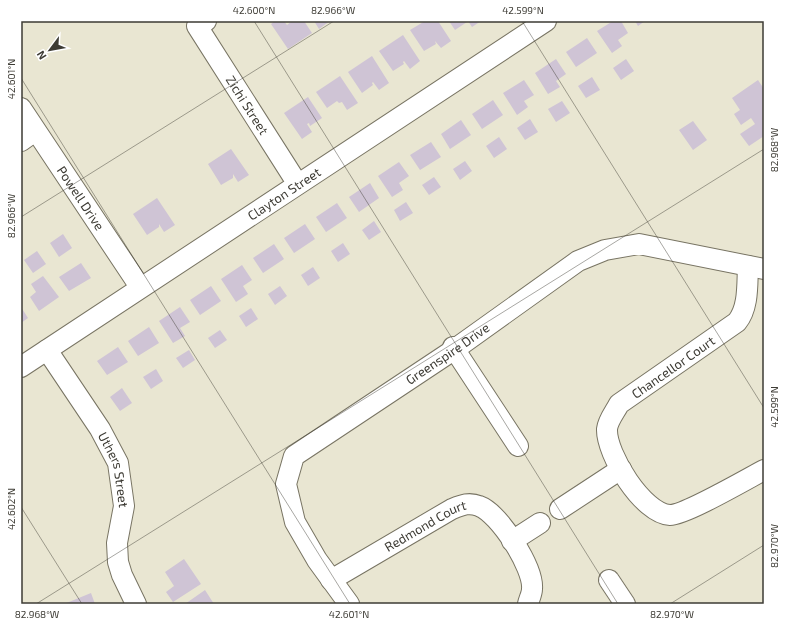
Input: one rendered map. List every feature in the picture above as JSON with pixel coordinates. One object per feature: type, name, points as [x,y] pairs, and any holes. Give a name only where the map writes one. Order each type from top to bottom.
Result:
[{"type":"street","name":"Clayton Street","points":[[21,366],[297,183],[546,21]]},
{"type":"street","name":"Zichi Street","points":[[202,24],[297,183]]},
{"type":"street","name":"Powell Drive","points":[[21,108],[28,136],[140,287]]},
{"type":"street","name":"Greenspire Drive","points":[[349,604],[317,560],[295,522],[286,484],[294,456],[454,348],[578,261],[605,250],[639,244],[756,268]]},
{"type":"street","name":"Chancellor Court","points":[[756,268],[742,315],[737,322],[619,404],[608,423],[607,429],[608,444],[621,469],[632,486],[648,505],[658,512],[672,515],[680,513],[764,470]]},
{"type":"street","points":[[454,348],[518,446]]},
{"type":"street","name":"Uthers Street","points":[[47,350],[100,429],[118,463],[124,506],[117,543],[118,562],[122,575],[136,604]]},
{"type":"street","points":[[560,509],[621,469]]},
{"type":"street","name":"Redmond Court","points":[[331,580],[452,509],[466,504],[479,506],[492,514],[512,541],[530,573],[532,589],[528,604]]},
{"type":"street","points":[[512,541],[540,523]]},
{"type":"street","points":[[609,580],[625,604]]},
{"type":"building","points":[[275,21],[284,21],[287,25],[292,21],[304,21],[312,33],[288,49],[271,24]]},
{"type":"building","points":[[314,21],[330,21],[319,29]]},
{"type":"building","points":[[425,21],[438,21],[451,41],[441,48],[435,41],[436,44],[424,51],[410,30]]},
{"type":"building","points":[[449,21],[466,21],[467,22],[455,30]]},
{"type":"building","points":[[468,21],[481,21],[472,27]]},
{"type":"building","points":[[613,21],[621,21],[628,33],[618,40],[622,46],[612,53],[597,31]]},
{"type":"building","points":[[635,21],[645,21],[638,26]]},
{"type":"building","points":[[403,35],[420,61],[410,69],[404,61],[404,64],[393,71],[379,51]]},
{"type":"building","points":[[587,38],[597,53],[576,67],[566,52]]},
{"type":"building","points":[[372,56],[389,83],[379,90],[373,82],[373,85],[362,93],[348,72]]},
{"type":"building","points":[[556,59],[566,74],[556,81],[560,87],[548,94],[535,73]]},
{"type":"building","points":[[626,59],[634,71],[621,80],[613,68]]},
{"type":"building","points":[[340,76],[358,103],[347,110],[342,102],[339,103],[337,101],[327,108],[316,92]]},
{"type":"building","points":[[592,77],[600,90],[586,98],[578,86]]},
{"type":"building","points":[[524,80],[534,95],[524,101],[528,107],[517,115],[503,93]]},
{"type":"building","points":[[758,80],[764,89],[764,136],[749,146],[740,134],[755,124],[751,118],[741,125],[734,114],[740,110],[732,98]]},
{"type":"building","points":[[308,97],[322,118],[310,126],[309,123],[307,124],[312,132],[302,139],[284,113]]},
{"type":"building","points":[[493,100],[503,115],[482,129],[472,114]]},
{"type":"building","points":[[562,101],[570,113],[556,122],[548,109]]},
{"type":"building","points":[[530,119],[538,132],[525,140],[517,128]]},
{"type":"building","points":[[461,120],[471,135],[450,149],[441,134]]},
{"type":"building","points":[[693,121],[707,140],[693,150],[679,130]]},
{"type":"building","points":[[499,137],[507,149],[494,158],[486,146]]},
{"type":"building","points":[[431,142],[441,157],[420,170],[410,155]]},
{"type":"building","points":[[231,149],[249,175],[238,182],[233,174],[233,178],[221,185],[208,164]]},
{"type":"building","points":[[465,161],[472,171],[460,180],[453,169]]},
{"type":"building","points":[[399,162],[409,176],[399,183],[403,190],[392,197],[378,176]]},
{"type":"building","points":[[434,177],[441,187],[429,195],[422,185]]},
{"type":"building","points":[[370,183],[379,198],[359,212],[349,197]]},
{"type":"building","points":[[157,198],[175,225],[164,232],[159,224],[159,227],[147,235],[133,214]]},
{"type":"building","points":[[406,202],[413,213],[400,221],[394,210]]},
{"type":"building","points":[[337,203],[347,218],[326,232],[316,217]]},
{"type":"building","points":[[374,221],[381,232],[369,240],[362,230]]},
{"type":"building","points":[[305,224],[315,239],[294,253],[284,238]]},
{"type":"building","points":[[63,234],[72,248],[59,257],[50,243]]},
{"type":"building","points":[[343,243],[350,254],[338,262],[331,251]]},
{"type":"building","points":[[274,244],[284,259],[263,273],[253,258]]},
{"type":"building","points":[[37,251],[46,264],[33,273],[24,260]]},
{"type":"building","points":[[81,263],[91,278],[69,291],[59,277]]},
{"type":"building","points":[[242,265],[252,280],[243,286],[248,294],[236,302],[221,279]]},
{"type":"building","points":[[313,267],[320,278],[308,286],[301,275]]},
{"type":"building","points":[[43,276],[59,297],[39,311],[30,297],[36,292],[31,284]]},
{"type":"building","points":[[211,286],[221,301],[200,315],[190,300]]},
{"type":"building","points":[[280,286],[287,296],[275,305],[268,294]]},
{"type":"building","points":[[21,307],[28,318],[21,323]]},
{"type":"building","points":[[180,307],[190,322],[180,328],[185,336],[173,343],[159,321]]},
{"type":"building","points":[[251,308],[258,319],[246,327],[239,316]]},
{"type":"building","points":[[149,327],[159,343],[138,356],[128,341]]},
{"type":"building","points":[[220,330],[227,340],[215,348],[208,338]]},
{"type":"building","points":[[118,347],[128,362],[107,375],[97,361]]},
{"type":"building","points":[[189,350],[195,360],[183,368],[176,358]]},
{"type":"building","points":[[156,369],[163,381],[151,389],[143,377]]},
{"type":"building","points":[[122,388],[132,403],[120,411],[110,397]]},
{"type":"building","points":[[184,559],[201,584],[173,602],[166,592],[174,586],[165,572]]},
{"type":"building","points":[[205,590],[214,604],[185,604]]},
{"type":"building","points":[[91,593],[95,604],[64,604]]}]
